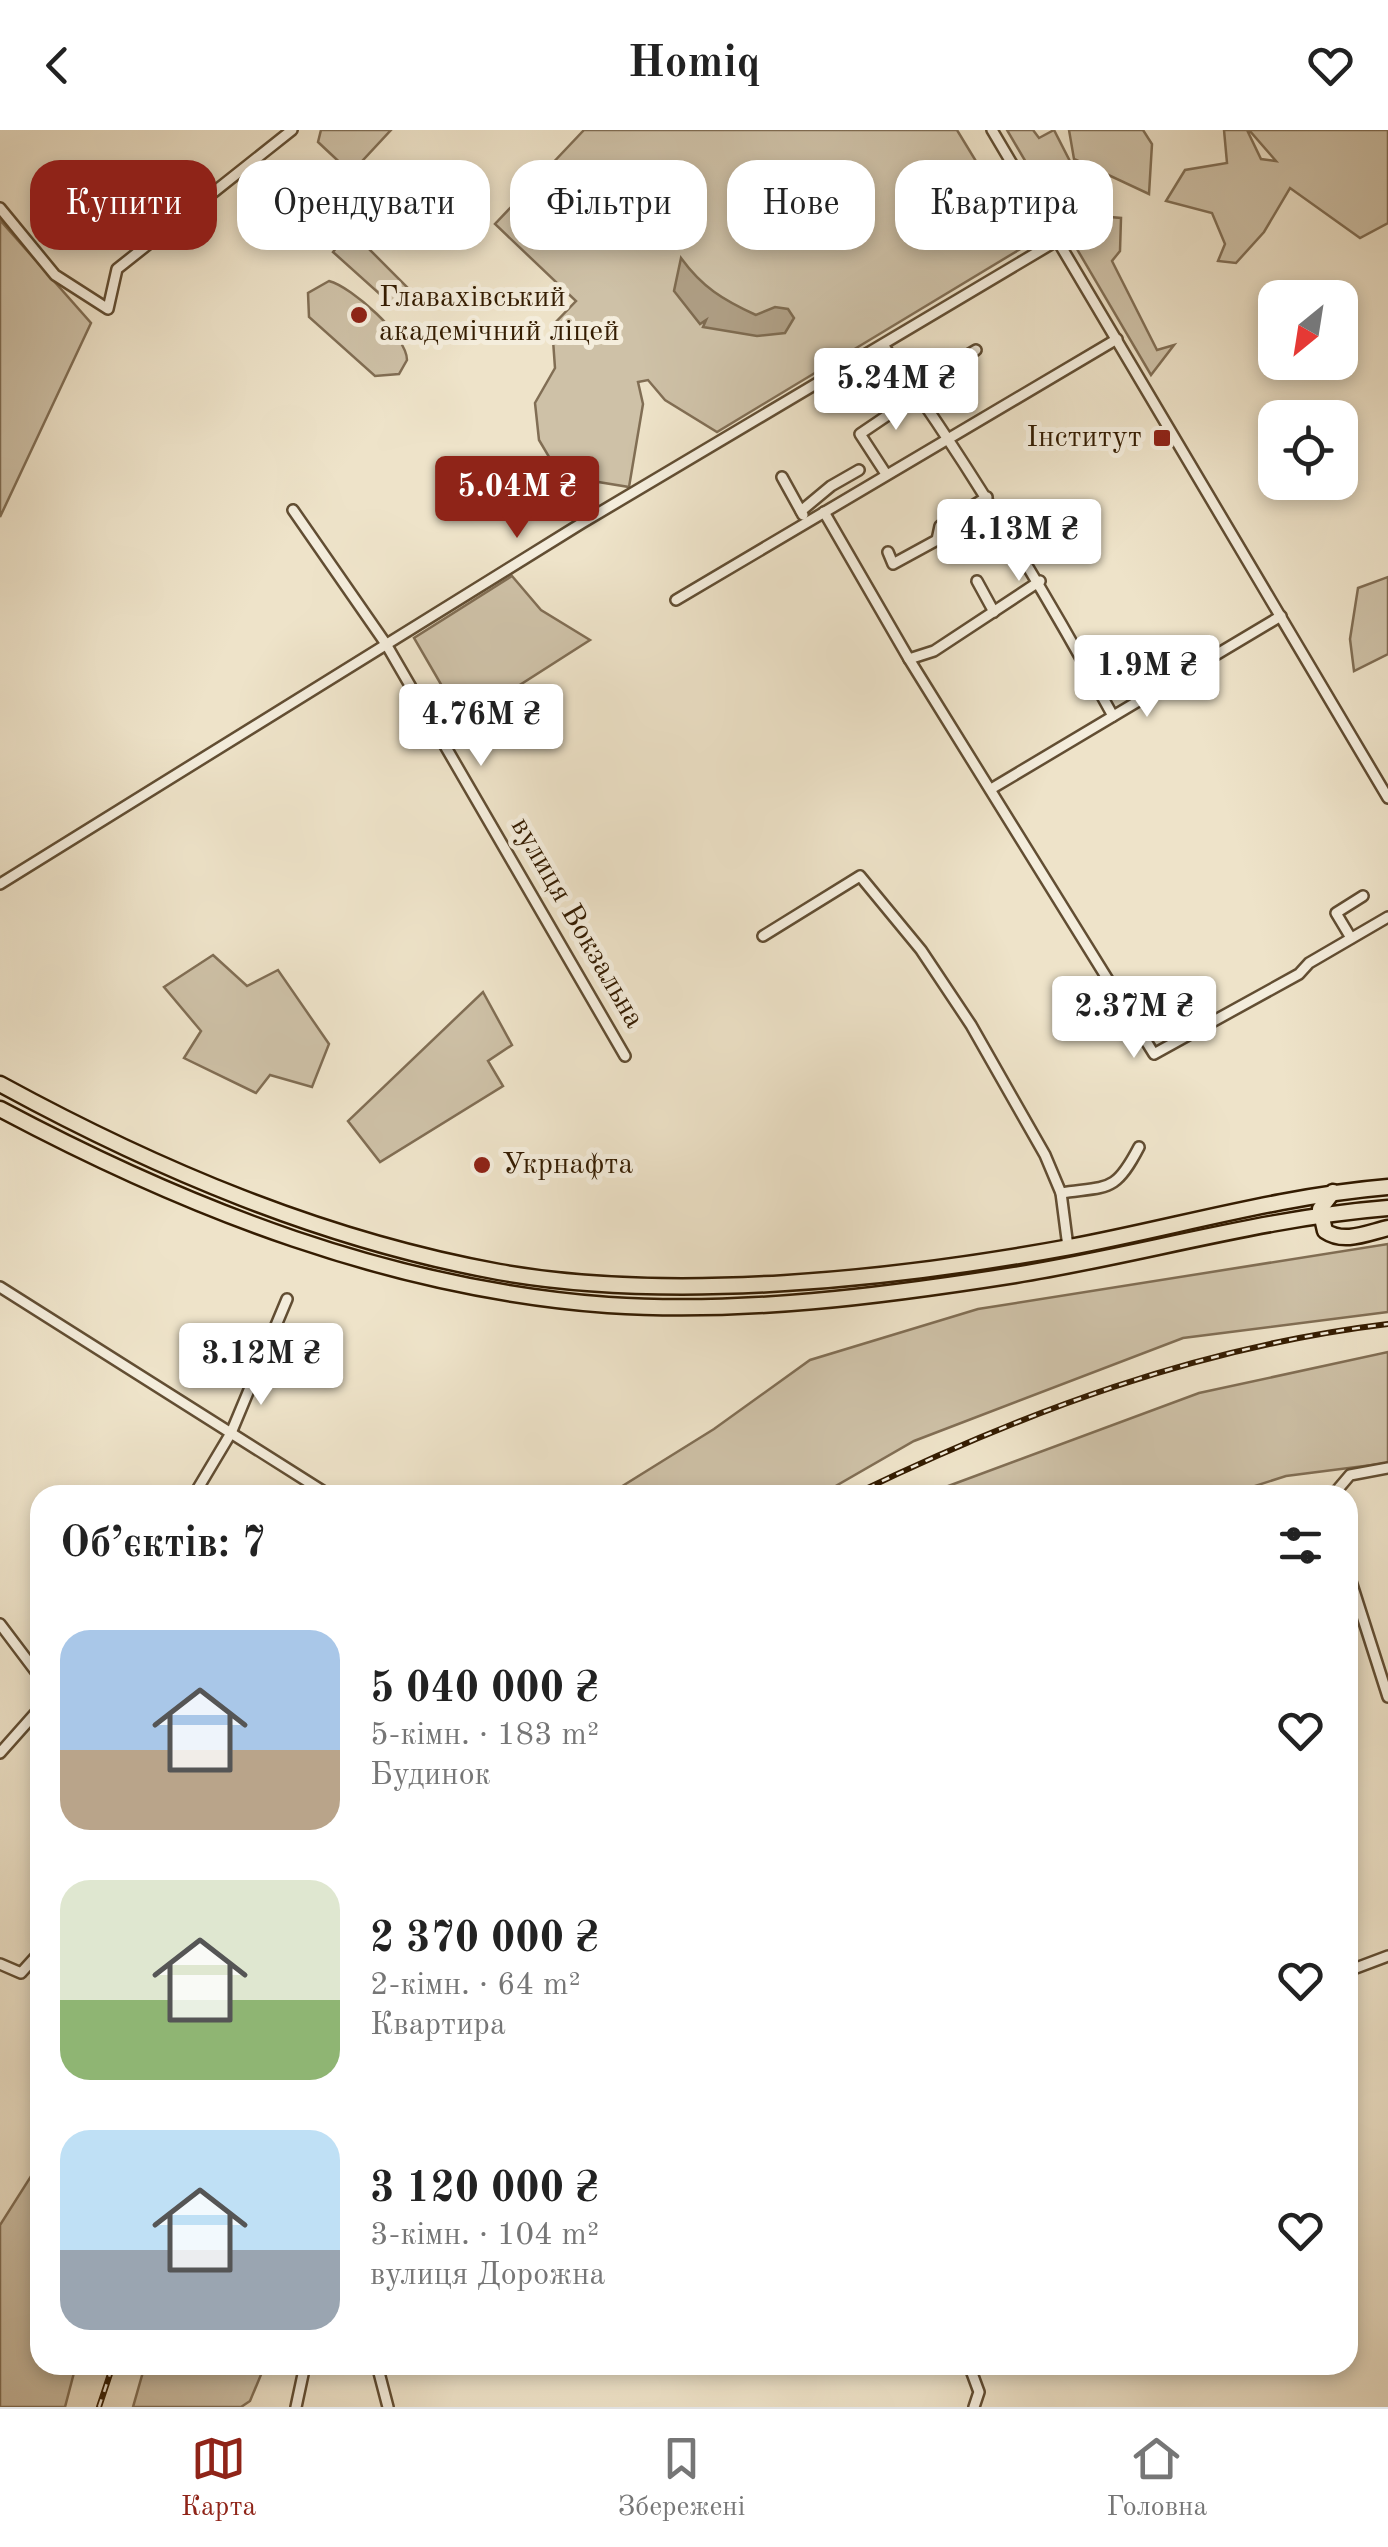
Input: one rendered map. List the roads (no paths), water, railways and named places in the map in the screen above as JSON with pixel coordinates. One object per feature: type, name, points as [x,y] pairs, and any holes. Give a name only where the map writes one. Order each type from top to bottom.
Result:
[{"type":"highway","points":[[0,1084],[148,1159],[292,1216],[371,1242],[502,1272],[612,1284],[709,1285],[866,1275],[1068,1247],[1333,1192],[1388,1188]]},
{"type":"highway","points":[[0,1108],[194,1202],[352,1258],[489,1290],[594,1304],[709,1306],[870,1296],[1020,1274],[1318,1215],[1388,1208]]},
{"type":"highway","points":[[1318,1215],[1333,1192]]},
{"type":"highway","points":[[1318,1215],[1324,1231],[1334,1237],[1388,1228]]},
{"type":"street","points":[[0,208],[55,275],[108,308],[117,269],[292,130]]},
{"type":"street","points":[[992,130],[1010,160]]},
{"type":"street","points":[[0,884],[386,644],[1041,250]]},
{"type":"street","points":[[1064,250],[1388,798]]},
{"type":"street","points":[[676,600],[1117,339]]},
{"type":"street","points":[[883,345],[949,436],[1040,581],[1114,716]]},
{"type":"street","points":[[886,474],[860,434],[976,350]]},
{"type":"street","points":[[801,511],[831,486],[859,470]]},
{"type":"street","points":[[782,477],[807,522]]},
{"type":"street","points":[[888,552],[893,564],[937,540],[940,526],[987,497]]},
{"type":"street","name":"вулиця Вокзальна","points":[[293,510],[386,644],[625,1056]]},
{"type":"street","points":[[824,512],[909,659],[1154,1054],[1299,974],[1309,963],[1388,917]]},
{"type":"street","points":[[977,581],[994,612]]},
{"type":"street","points":[[909,659],[934,650],[1040,581]]},
{"type":"street","points":[[991,789],[1281,616]]},
{"type":"street","points":[[1200,646],[1208,661]]},
{"type":"street","points":[[762,936],[860,876],[921,950],[1045,1155],[1061,1194],[1068,1247]]},
{"type":"street","points":[[1352,938],[1336,913],[1363,896]]},
{"type":"street","points":[[1061,1194],[1110,1186],[1123,1179],[1139,1148]]},
{"type":"street","points":[[0,1287],[313,1485]]},
{"type":"street","points":[[200,1485],[231,1433],[287,1300]]},
{"type":"street","points":[[1341,1485],[1350,1475],[1388,1468]]},
{"type":"street","points":[[1358,1604],[1388,1698]]},
{"type":"street","points":[[0,1624],[30,1664]]},
{"type":"street","points":[[0,1753],[30,1719]]},
{"type":"street","points":[[1358,1967],[1388,1956]]},
{"type":"street","points":[[0,1964],[22,1973],[30,1964]]},
{"type":"street","points":[[296,2407],[303,2375]]},
{"type":"street","points":[[380,2375],[388,2407]]},
{"type":"street","points":[[973,2375],[979,2392],[974,2407]]},
{"type":"railway","points":[[874,1485],[982,1436],[1113,1387],[1248,1349],[1388,1324]]},
{"type":"railway","points":[[99,2407],[110,2375]]},
{"type":"place","name":"Главахівський академічний ліцей","points":[[359,315]]},
{"type":"place","name":"Інститут","points":[[1162,438]]},
{"type":"place","name":"Укрнафта","points":[[482,1165]]}]
